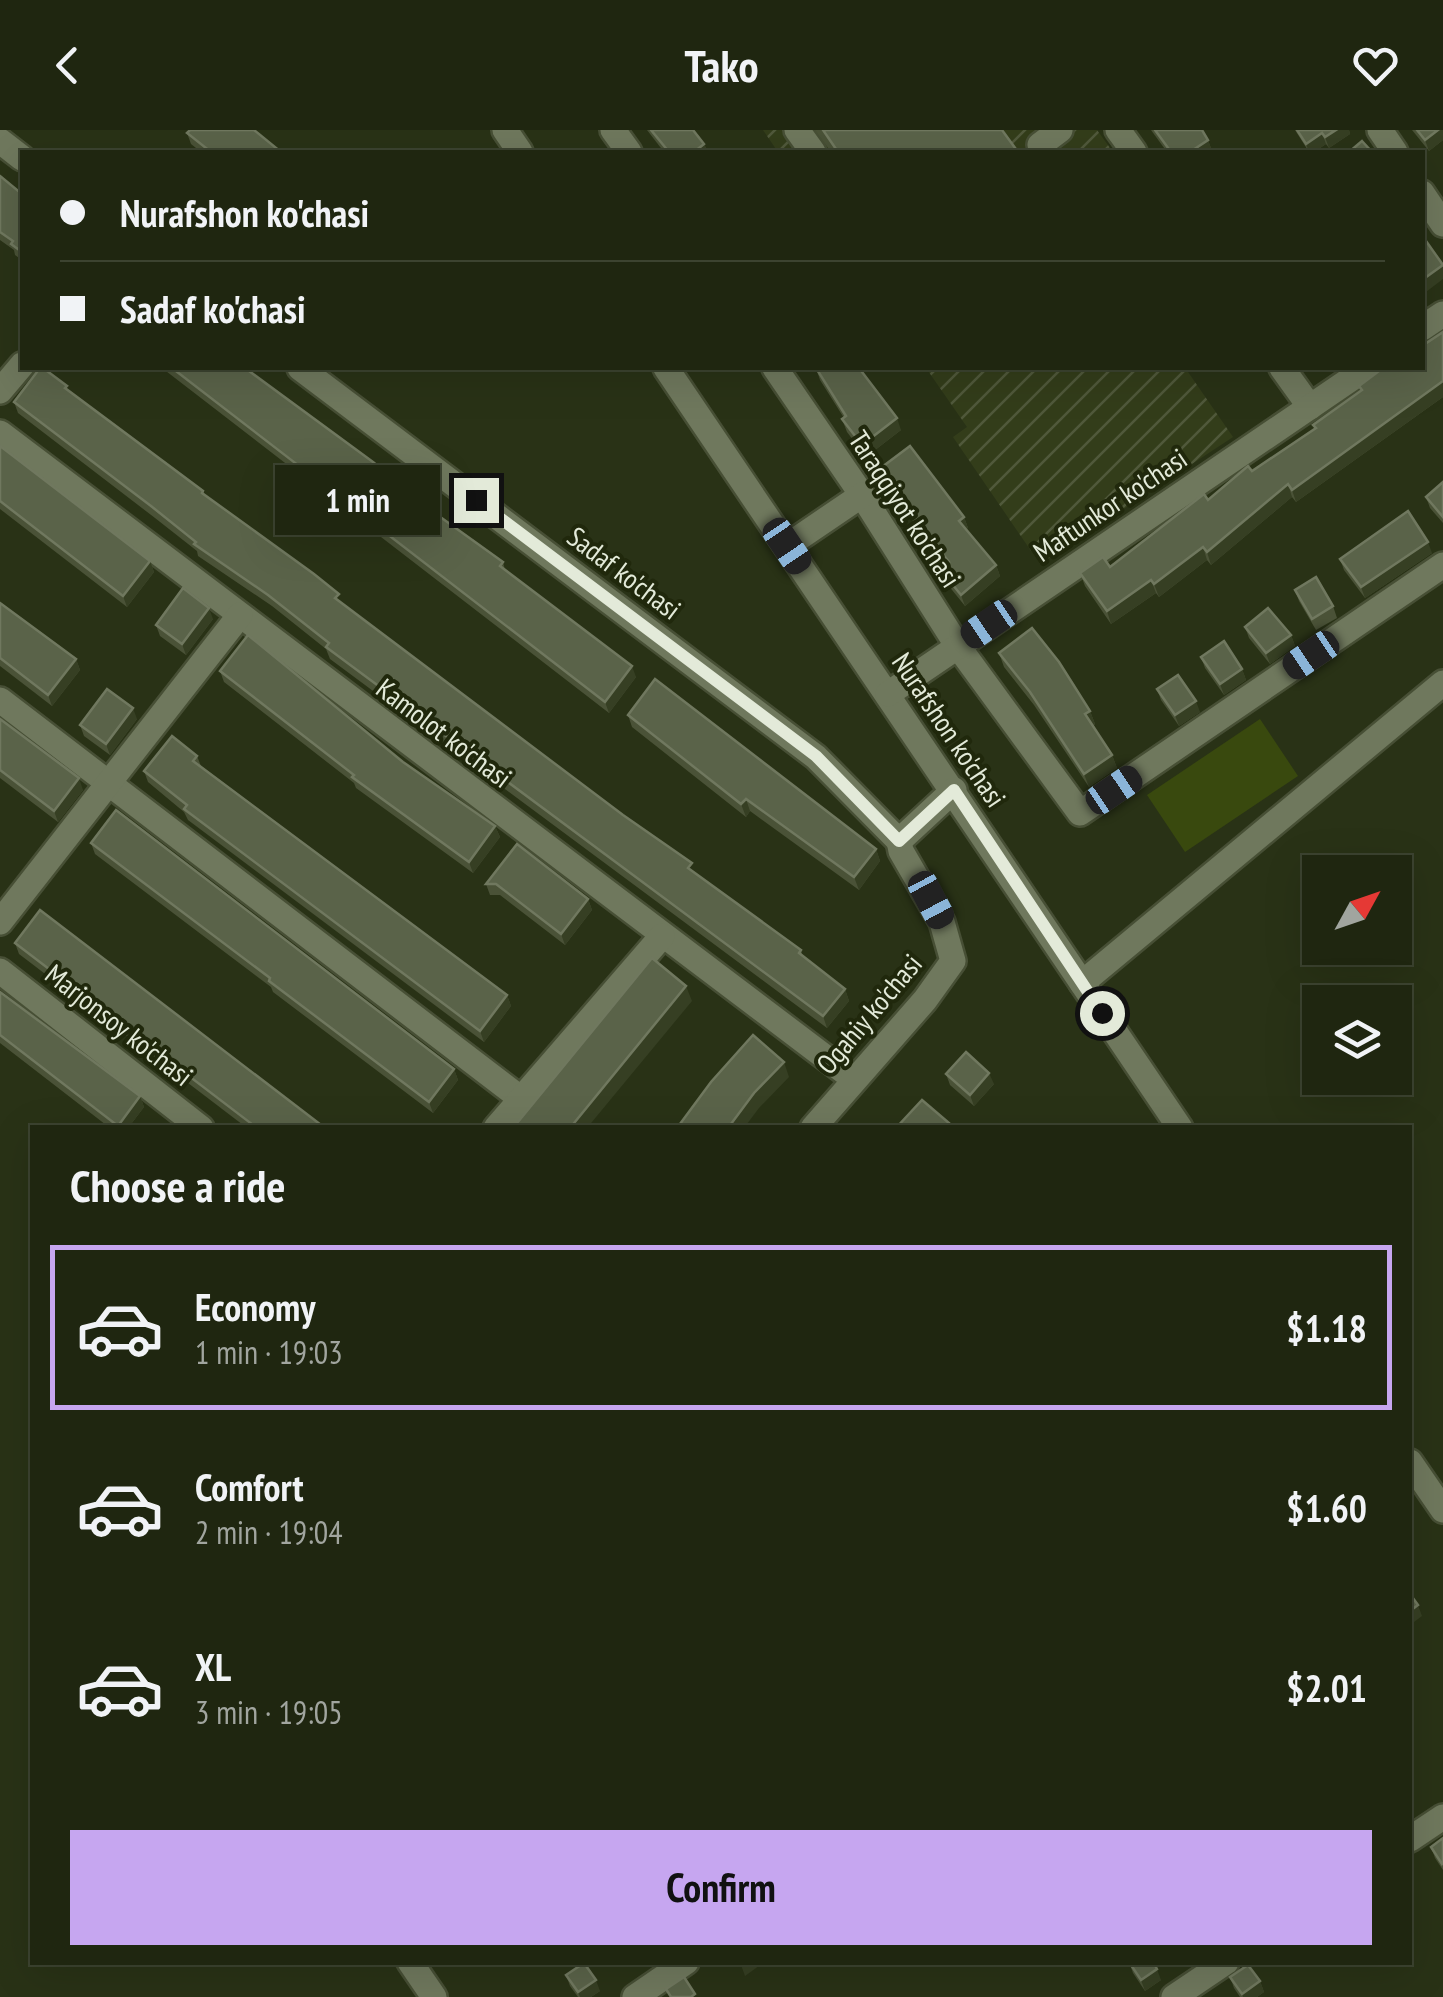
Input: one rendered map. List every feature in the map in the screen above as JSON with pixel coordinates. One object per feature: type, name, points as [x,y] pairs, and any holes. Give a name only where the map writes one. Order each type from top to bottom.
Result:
[{"type":"street","points":[[0,140],[20,156]]},
{"type":"street","points":[[1425,198],[1443,224]]},
{"type":"street","points":[[0,392],[20,367]]},
{"type":"street","name":"Sadaf ko'chasi","points":[[303,370],[816,756],[899,841]]},
{"type":"street","name":"Nurafshon ko'chasi","points":[[667,370],[1178,1125]]},
{"type":"street","name":"Taraqqiyot ko'chasi","points":[[777,370],[957,645],[1080,812],[1443,565]]},
{"type":"street","points":[[1283,370],[1310,407]]},
{"type":"street","name":"Maftunkor ko'chasi","points":[[888,694],[1364,370]]},
{"type":"street","name":"Kamolot ko'chasi","points":[[0,433],[854,1079]]},
{"type":"street","points":[[787,546],[862,495]]},
{"type":"street","points":[[0,922],[240,615]]},
{"type":"street","points":[[1082,983],[1443,684]]},
{"type":"street","points":[[0,700],[520,1098]]},
{"type":"street","points":[[899,841],[954,790]]},
{"type":"street","name":"Ogahiy ko'chasi","points":[[816,1125],[925,1000],[952,961],[942,922],[900,852],[899,841]]},
{"type":"street","points":[[498,1125],[662,936]]},
{"type":"street","name":"Marjonsoy ko'chasi","points":[[0,971],[197,1125]]},
{"type":"street","points":[[1412,1470],[1443,1510]]},
{"type":"street","points":[[1412,1838],[1443,1817]]},
{"type":"street","points":[[412,1965],[434,1997]]},
{"type":"street","points":[[635,1997],[682,1965]]},
{"type":"street","points":[[1174,1997],[1222,1965]]},
{"type":"shaded area","points":[[763,130],[1097,130],[1112,150],[777,150]]},
{"type":"shaded area","points":[[927,370],[1190,370],[1188,372],[1233,437],[1040,564],[953,437],[967,427]]},
{"type":"shaded area","points":[[1260,719],[1298,776],[1185,852],[1147,795]]},
{"type":"building","points":[[254,130],[279,150],[208,150],[187,133]]},
{"type":"building","points":[[651,130],[693,130],[704,144],[696,150],[667,150]]},
{"type":"building","points":[[823,130],[1002,130],[1017,150],[837,150]]},
{"type":"building","points":[[1155,130],[1202,130],[1208,140],[1193,150],[1170,150]]},
{"type":"building","points":[[1297,130],[1336,130],[1325,137],[1322,133],[1306,144]]},
{"type":"building","points":[[1417,130],[1438,130],[1425,140]]},
{"type":"building","points":[[1362,141],[1370,150],[1351,150]]},
{"type":"building","points":[[0,176],[20,192],[20,251],[0,232]]},
{"type":"building","points":[[1425,242],[1443,265],[1425,278]]},
{"type":"building","points":[[1443,332],[1443,381],[1292,490],[1288,484],[1207,552],[1203,547],[1154,584],[1151,580],[1107,611],[1080,573],[1103,557],[1110,567],[1204,494],[1208,500],[1248,466],[1252,471],[1316,428],[1313,425],[1362,390],[1359,386],[1380,370],[1425,370],[1425,344]]},
{"type":"building","points":[[38,370],[46,370],[202,493],[314,574],[339,594],[335,598],[692,863],[688,868],[801,950],[799,953],[845,989],[823,1016],[326,647],[329,643],[268,595],[194,544],[151,506],[14,402]]},
{"type":"building","points":[[175,370],[248,370],[503,562],[500,566],[632,666],[605,702]]},
{"type":"building","points":[[817,370],[861,370],[897,418],[862,445],[842,419],[846,416]]},
{"type":"building","points":[[0,446],[150,561],[123,596],[0,501]]},
{"type":"building","points":[[910,446],[964,517],[959,521],[996,565],[961,595],[940,569],[949,562],[878,470]]},
{"type":"building","points":[[1443,482],[1443,517],[1426,497]]},
{"type":"building","points":[[1408,511],[1428,542],[1361,587],[1340,559]]},
{"type":"building","points":[[1316,577],[1333,606],[1312,619],[1295,590]]},
{"type":"building","points":[[183,588],[209,608],[182,644],[156,625]]},
{"type":"building","points":[[0,603],[76,659],[48,695],[0,658]]},
{"type":"building","points":[[1268,608],[1291,635],[1266,653],[1245,627]]},
{"type":"building","points":[[1032,628],[1090,711],[1085,714],[1112,755],[1084,774],[999,653]]},
{"type":"building","points":[[248,635],[403,762],[495,826],[469,862],[352,777],[220,671]]},
{"type":"building","points":[[1224,641],[1242,669],[1220,684],[1201,657]]},
{"type":"building","points":[[1178,675],[1196,701],[1175,715],[1157,689]]},
{"type":"building","points":[[655,679],[876,849],[854,877],[746,799],[741,804],[628,715]]},
{"type":"building","points":[[107,689],[133,708],[106,744],[80,725]]},
{"type":"building","points":[[0,719],[79,778],[54,811],[0,770]]},
{"type":"building","points":[[172,736],[197,756],[193,761],[507,995],[480,1031],[184,809],[187,805],[144,771]]},
{"type":"building","points":[[116,810],[454,1069],[429,1102],[91,843]]},
{"type":"building","points":[[517,844],[588,899],[561,934],[496,884],[486,884]]},
{"type":"building","points":[[40,910],[321,1125],[253,1125],[15,943]]},
{"type":"building","points":[[652,958],[686,986],[572,1125],[515,1125]]},
{"type":"building","points":[[0,992],[140,1096],[117,1125],[0,1035]]},
{"type":"building","points":[[753,1035],[784,1062],[730,1125],[679,1125]]},
{"type":"building","points":[[966,1052],[989,1073],[970,1095],[946,1074]]},
{"type":"building","points":[[922,1100],[949,1123],[948,1125],[899,1125]]},
{"type":"building","points":[[1443,1838],[1443,1863],[1442,1864],[1431,1847]]},
{"type":"building","points":[[585,1965],[596,1980],[578,1992],[566,1975]]},
{"type":"building","points":[[1131,1965],[1155,1965],[1157,1969],[1141,1980]]},
{"type":"building","points":[[1248,1965],[1260,1981],[1242,1994],[1230,1977]]},
{"type":"building","points":[[684,1977],[695,1994],[671,1997],[666,1989]]},
{"type":"route","points":[[476,500],[816,756],[899,841],[954,790],[1102,1013]]}]
